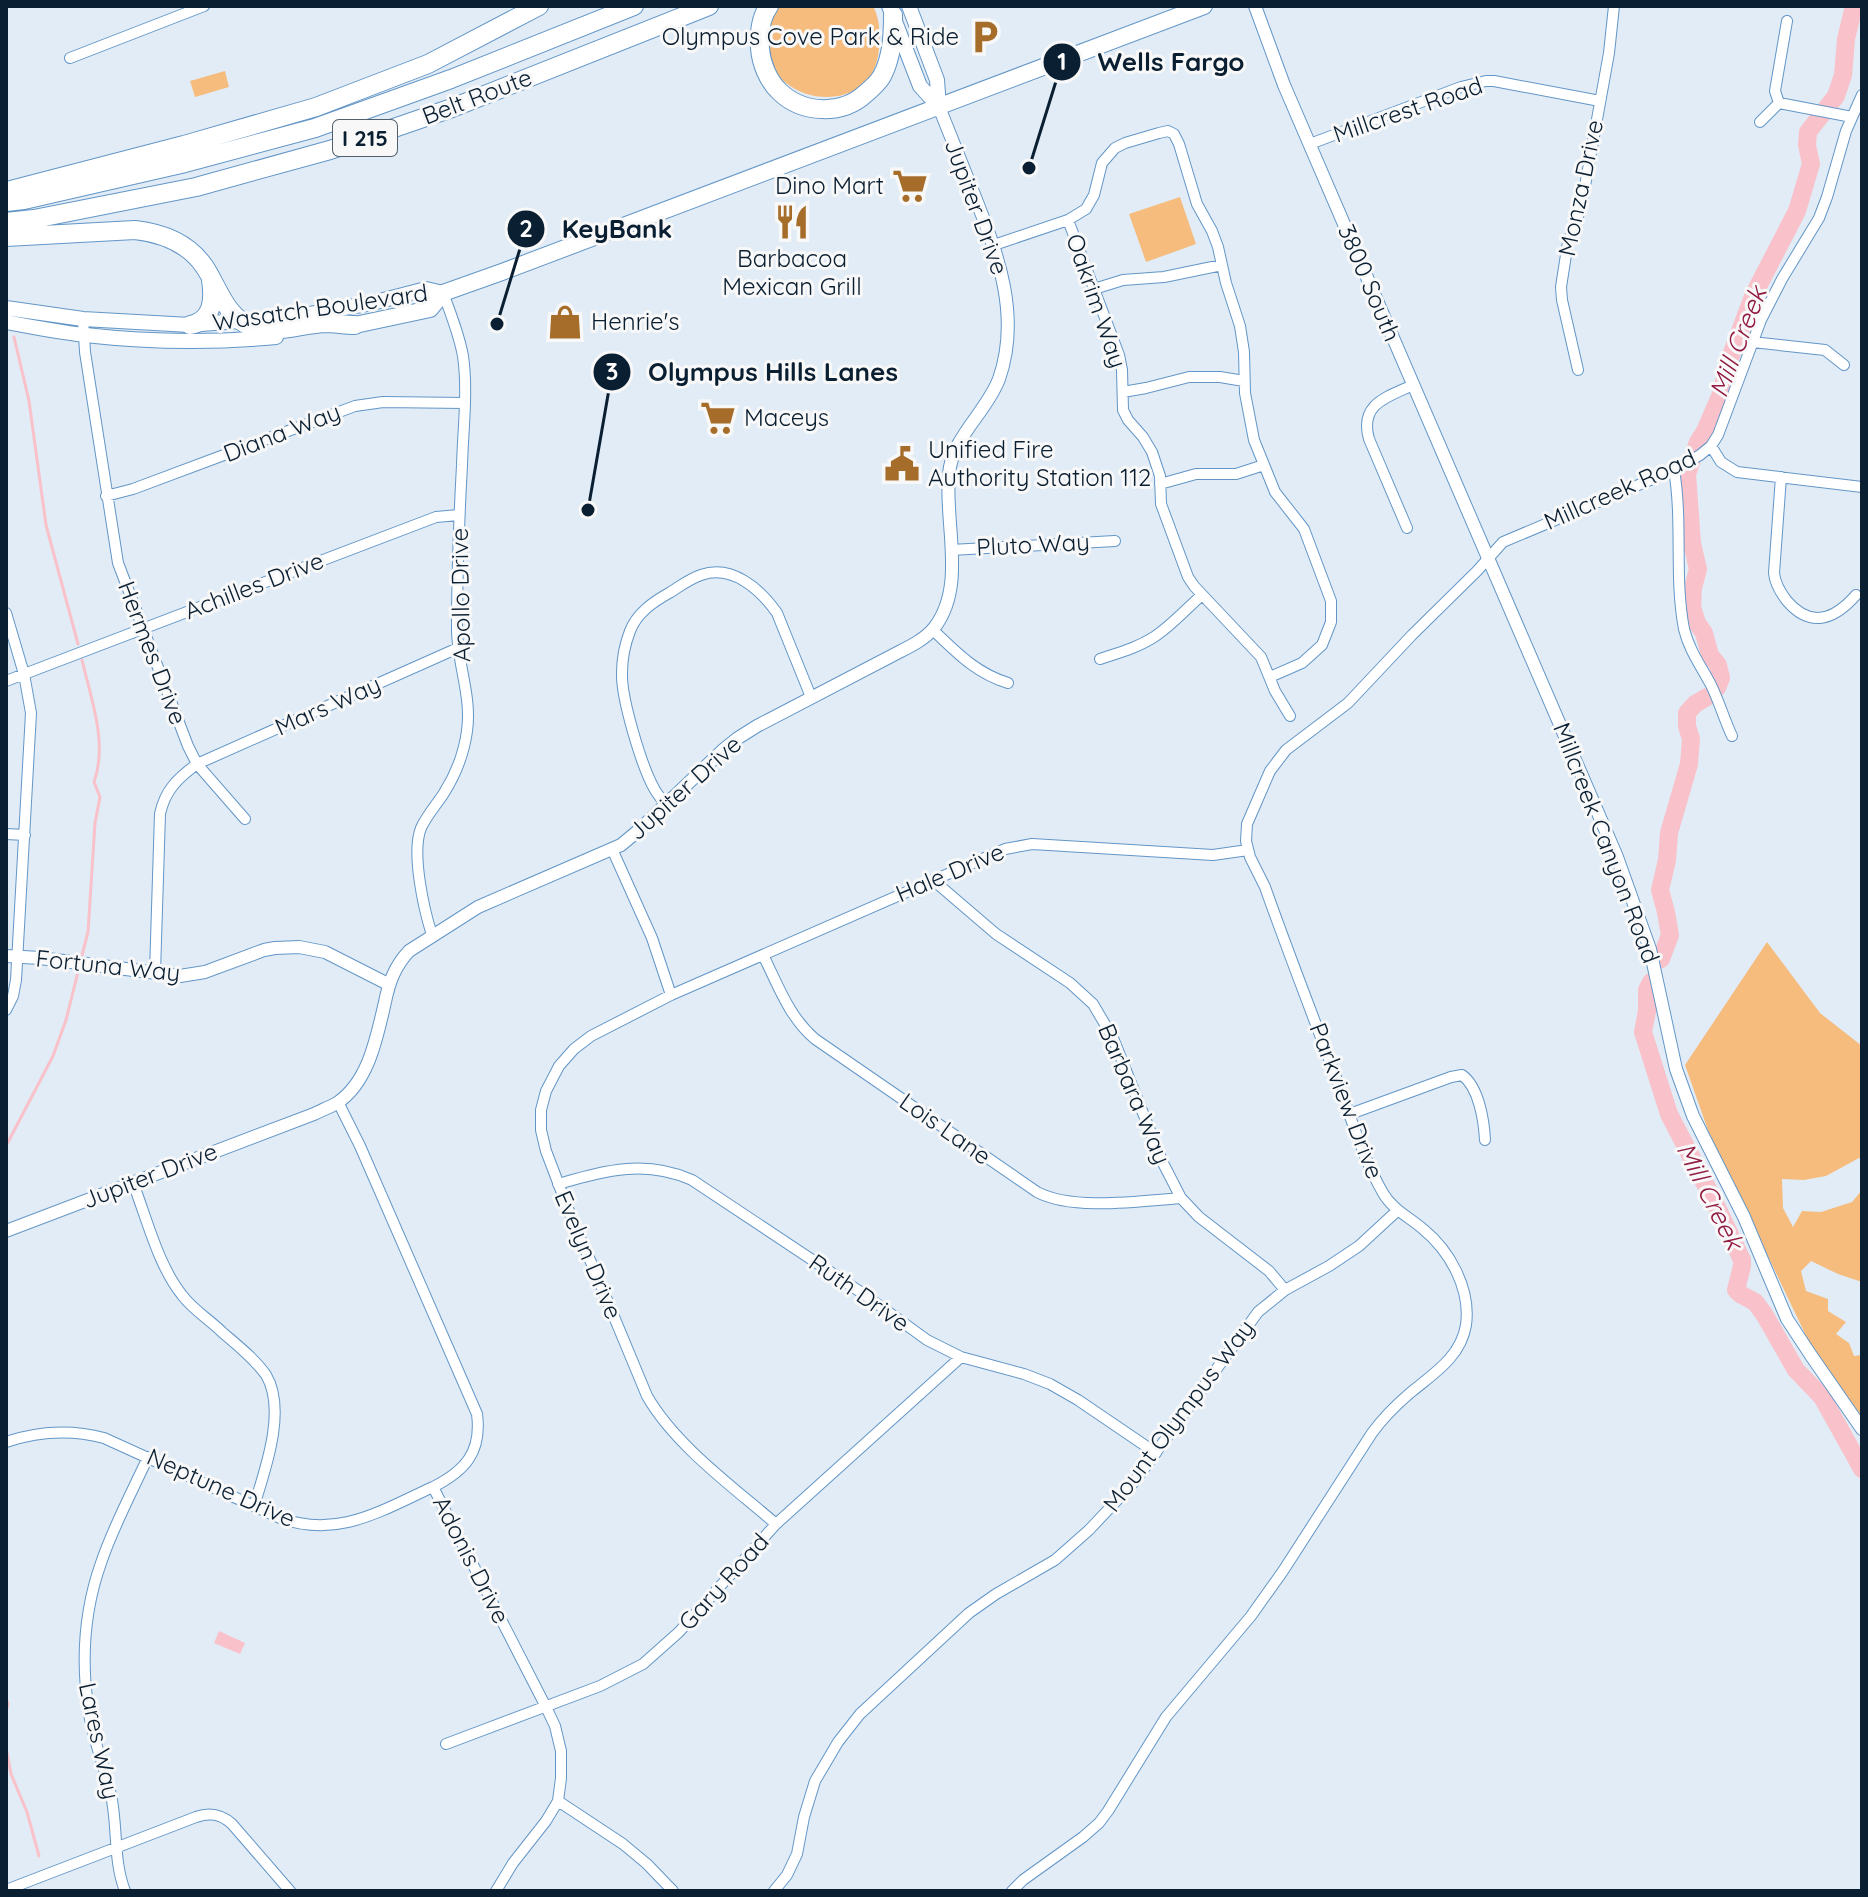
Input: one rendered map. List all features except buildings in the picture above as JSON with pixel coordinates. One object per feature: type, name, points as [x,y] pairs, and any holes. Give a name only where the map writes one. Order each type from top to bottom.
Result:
[{"type":"highway","points":[[6,191],[316,107],[428,64],[539,6]]},
{"type":"highway","name":"Belt Route","points":[[6,202],[181,164],[315,128],[451,79],[634,6]]},
{"type":"highway","name":"Belt Route","points":[[6,222],[196,187],[330,150],[452,108],[709,6]]},
{"type":"highway","points":[[769,6],[761,25],[760,41],[761,57],[768,77],[779,92],[795,102],[834,110],[856,102],[881,77],[890,53],[897,9]]},
{"type":"highway","points":[[6,237],[144,231],[179,244],[200,261],[231,312],[248,326],[262,330],[325,323],[355,325]]},
{"type":"highway","points":[[190,325],[201,322],[210,311],[212,294],[209,274]]},
{"type":"main road","name":"Wasatch Boulevard","points":[[6,322],[83,335],[167,341],[245,340],[355,325],[430,309],[443,293],[1204,6]]},
{"type":"main road","points":[[897,9],[920,86],[939,107]]},
{"type":"main road","name":"Wasatch Boulevard","points":[[6,308],[83,319],[190,325],[322,312],[426,289],[443,293]]},
{"type":"street","points":[[70,58],[204,6]]},
{"type":"street","name":"3800 South","points":[[1255,6],[1284,85],[1489,557]]},
{"type":"street","name":"Monza Drive","points":[[1578,370],[1561,287],[1568,242],[1581,208],[1609,53],[1614,6]]},
{"type":"street","points":[[1779,103],[1775,91],[1787,21]]},
{"type":"street","name":"Millcrest Road","points":[[1310,144],[1478,82],[1502,82],[1600,101]]},
{"type":"street","name":"Millcreek Road","points":[[1489,557],[1503,542],[1679,467],[1711,446],[1718,435],[1752,342],[1782,279],[1819,218],[1862,95]]},
{"type":"street","points":[[1779,103],[1852,117]]},
{"type":"street","points":[[1760,122],[1779,103]]},
{"type":"street","name":"Jupiter Drive","points":[[6,1231],[314,1114],[338,1102],[358,1081],[367,1066],[388,984],[409,951],[478,907],[629,839],[738,738],[919,642],[933,630],[948,601],[952,580],[950,462],[962,437],[991,396],[1008,342],[1002,270],[939,107]]},
{"type":"street","points":[[994,245],[1068,220],[1086,209],[1092,201],[1102,163],[1125,143],[1168,131],[1174,134],[1192,192],[1212,231],[1240,326],[1252,434],[1279,498],[1304,529],[1332,608],[1330,628],[1316,652],[1302,663],[1270,677]]},
{"type":"street","name":"Oakrim Way","points":[[1068,220],[1119,355],[1125,415],[1149,447],[1158,469],[1161,504],[1189,580],[1258,653],[1290,716]]},
{"type":"street","points":[[1094,289],[1123,280],[1152,279],[1222,265]]},
{"type":"street","name":"Apollo Drive","points":[[432,935],[423,899],[418,841],[427,818],[451,781],[466,741],[469,720],[458,648],[464,366],[443,293]]},
{"type":"street","name":"Hermes Drive","points":[[83,319],[118,563],[188,746],[197,764],[245,819]]},
{"type":"street","points":[[1752,342],[1825,350],[1844,365]]},
{"type":"street","points":[[1123,392],[1189,377],[1244,381]]},
{"type":"street","points":[[1407,528],[1369,439],[1367,426],[1369,414],[1375,405],[1413,385]]},
{"type":"street","name":"Diana Way","points":[[106,496],[133,489],[355,406],[383,402],[465,403]]},
{"type":"street","points":[[1711,446],[1721,462],[1737,472],[1862,487]]},
{"type":"street","points":[[1160,484],[1196,474],[1236,474],[1264,465]]},
{"type":"street","points":[[1679,467],[1678,563],[1685,631],[1691,651],[1710,683],[1732,736]]},
{"type":"street","points":[[1781,477],[1774,573],[1777,587],[1795,610],[1813,619],[1842,609],[1856,595]]},
{"type":"street","name":"Achilles Drive","points":[[6,681],[436,517],[459,515]]},
{"type":"street","name":"Pluto Way","points":[[951,550],[1115,541]]},
{"type":"street","points":[[1248,850],[1246,832],[1250,815],[1279,757],[1348,703],[1489,557]]},
{"type":"street","name":"Millcreek Canyon Road","points":[[1489,557],[1601,815],[1638,911],[1655,969],[1676,1069],[1693,1116],[1744,1217],[1787,1319],[1862,1429]]},
{"type":"street","points":[[666,805],[648,775],[624,700],[622,673],[623,656],[636,619],[659,599],[703,574],[724,573],[745,580],[769,600],[777,613],[811,697]]},
{"type":"street","points":[[1100,659],[1130,649],[1162,632],[1202,595]]},
{"type":"street","points":[[6,613],[24,674],[31,713],[25,835],[12,957],[16,985],[6,1010]]},
{"type":"street","points":[[933,630],[975,668],[1008,683]]},
{"type":"street","name":"Mars Way","points":[[197,764],[458,648]]},
{"type":"street","points":[[155,972],[161,806],[171,786],[197,764]]},
{"type":"street","points":[[6,834],[25,835]]},
{"type":"street","name":"Hale Drive","points":[[671,995],[794,939],[1023,844],[1213,855],[1248,850]]},
{"type":"street","points":[[612,849],[652,938],[671,995]]},
{"type":"street","name":"Parkview Drive","points":[[1012,1891],[1099,1823],[1166,1717],[1251,1616],[1283,1571],[1372,1433],[1458,1349],[1466,1325],[1464,1295],[1453,1265],[1436,1241],[1384,1196],[1377,1182],[1265,887],[1248,850]]},
{"type":"street","name":"Barbara Way","points":[[933,880],[996,934],[1070,983],[1093,1004],[1113,1038],[1163,1163],[1181,1198],[1199,1217],[1269,1271],[1285,1290]]},
{"type":"street","name":"Fortuna Way","points":[[12,957],[53,959],[180,976],[287,946],[325,952],[388,984]]},
{"type":"street","name":"Lois Lane","points":[[763,955],[791,1012],[815,1039],[1037,1192],[1073,1203],[1181,1198]]},
{"type":"street","name":"Evelyn Drive","points":[[671,995],[591,1036],[574,1049],[552,1078],[543,1100],[541,1130],[558,1184],[653,1406],[681,1442],[776,1524]]},
{"type":"street","points":[[1350,1114],[1462,1075],[1471,1083],[1484,1119],[1485,1140]]},
{"type":"street","name":"Adonis Drive","points":[[338,1102],[477,1414],[477,1439],[471,1457],[453,1478],[433,1487],[546,1707],[561,1751],[558,1801],[496,1891]]},
{"type":"street","name":"Ruth Drive","points":[[558,1184],[603,1171],[629,1168],[653,1168],[680,1175],[704,1186],[939,1347],[961,1357],[1050,1384],[1156,1453]]},
{"type":"street","points":[[133,1183],[176,1287],[189,1304],[258,1365],[270,1385],[274,1406],[272,1435],[254,1506]]},
{"type":"street","name":"Mount Olympus Way","points":[[774,1891],[787,1875],[797,1854],[806,1807],[815,1781],[829,1755],[855,1720],[969,1613],[996,1594],[1045,1568],[1121,1498],[1265,1305],[1352,1251],[1398,1210]]},
{"type":"street","name":"Gary Road","points":[[446,1744],[615,1680],[656,1654],[776,1524],[961,1357]]},
{"type":"street","name":"Neptune Drive","points":[[6,1442],[39,1433],[80,1433],[116,1442],[280,1518],[303,1525],[335,1525],[364,1519],[433,1487]]},
{"type":"street","name":"Lares Way","points":[[125,1891],[118,1870],[112,1800],[93,1735],[86,1697],[84,1658],[91,1599],[102,1561],[148,1457]]},
{"type":"street","points":[[558,1801],[623,1844],[673,1891]]},
{"type":"street","points":[[6,1890],[200,1815],[219,1815],[232,1824],[290,1891]]},
{"type":"shaded area","points":[[778,6],[873,6],[878,21],[879,48],[871,74],[854,91],[831,97],[808,94],[786,83],[772,64],[767,38]]},
{"type":"shaded area","points":[[225,71],[229,87],[195,97],[190,81]]},
{"type":"shaded area","points":[[1180,197],[1196,244],[1146,262],[1129,214]]},
{"type":"shaded area","points":[[1767,942],[1820,1013],[1862,1046],[1862,1159],[1826,1176],[1804,1180],[1782,1179],[1783,1208],[1793,1227],[1802,1211],[1821,1212],[1852,1202],[1862,1190],[1862,1282],[1811,1261],[1801,1271],[1806,1291],[1828,1299],[1828,1311],[1846,1322],[1836,1334],[1849,1343],[1854,1356],[1862,1355],[1862,1419],[1809,1342],[1709,1133],[1685,1065]]},
{"type":"shaded area","points":[[219,1631],[245,1643],[240,1654],[214,1643]]},
{"type":"waterway","name":"Mill Creek","points":[[1717,688],[1721,678],[1718,665],[1710,655],[1692,607],[1698,569],[1692,543],[1687,474],[1721,394],[1730,358],[1754,294],[1797,211],[1811,164],[1808,132],[1836,96],[1843,75],[1846,39],[1854,6]]},
{"type":"waterway","points":[[14,337],[29,401],[46,525],[78,644]]},
{"type":"waterway","points":[[82,660],[99,737],[94,782],[100,797],[95,823],[88,932],[82,955]]},
{"type":"waterway","name":"Mill Creek","points":[[1661,959],[1670,935],[1660,890],[1669,833],[1689,764],[1691,739],[1687,713],[1707,697]]},
{"type":"waterway","points":[[6,1146],[53,1056],[78,972]]},
{"type":"waterway","name":"Mill Creek","points":[[1651,982],[1647,990],[1643,1032],[1669,1114],[1742,1260],[1736,1290],[1755,1302],[1764,1314],[1796,1370],[1822,1397],[1862,1469]]},
{"type":"waterway","points":[[6,1698],[6,1711]]},
{"type":"waterway","points":[[6,1747],[11,1774],[27,1812],[39,1856]]},
{"type":"place","name":"Olympus Cove Park & Ride","points":[[985,37]]},
{"type":"place","name":"Wells Fargo","points":[[1029,168]]},
{"type":"place","name":"Dino Mart","points":[[910,186]]},
{"type":"place","name":"Barbacoa Mexican Grill","points":[[792,222]]},
{"type":"place","name":"Henrie's","points":[[565,322]]},
{"type":"place","name":"KeyBank","points":[[497,324]]},
{"type":"place","name":"Maceys","points":[[718,418]]},
{"type":"place","name":"Unified Fire Authority Station 112","points":[[902,464]]},
{"type":"place","name":"Olympus Hills Lanes","points":[[588,510]]}]
